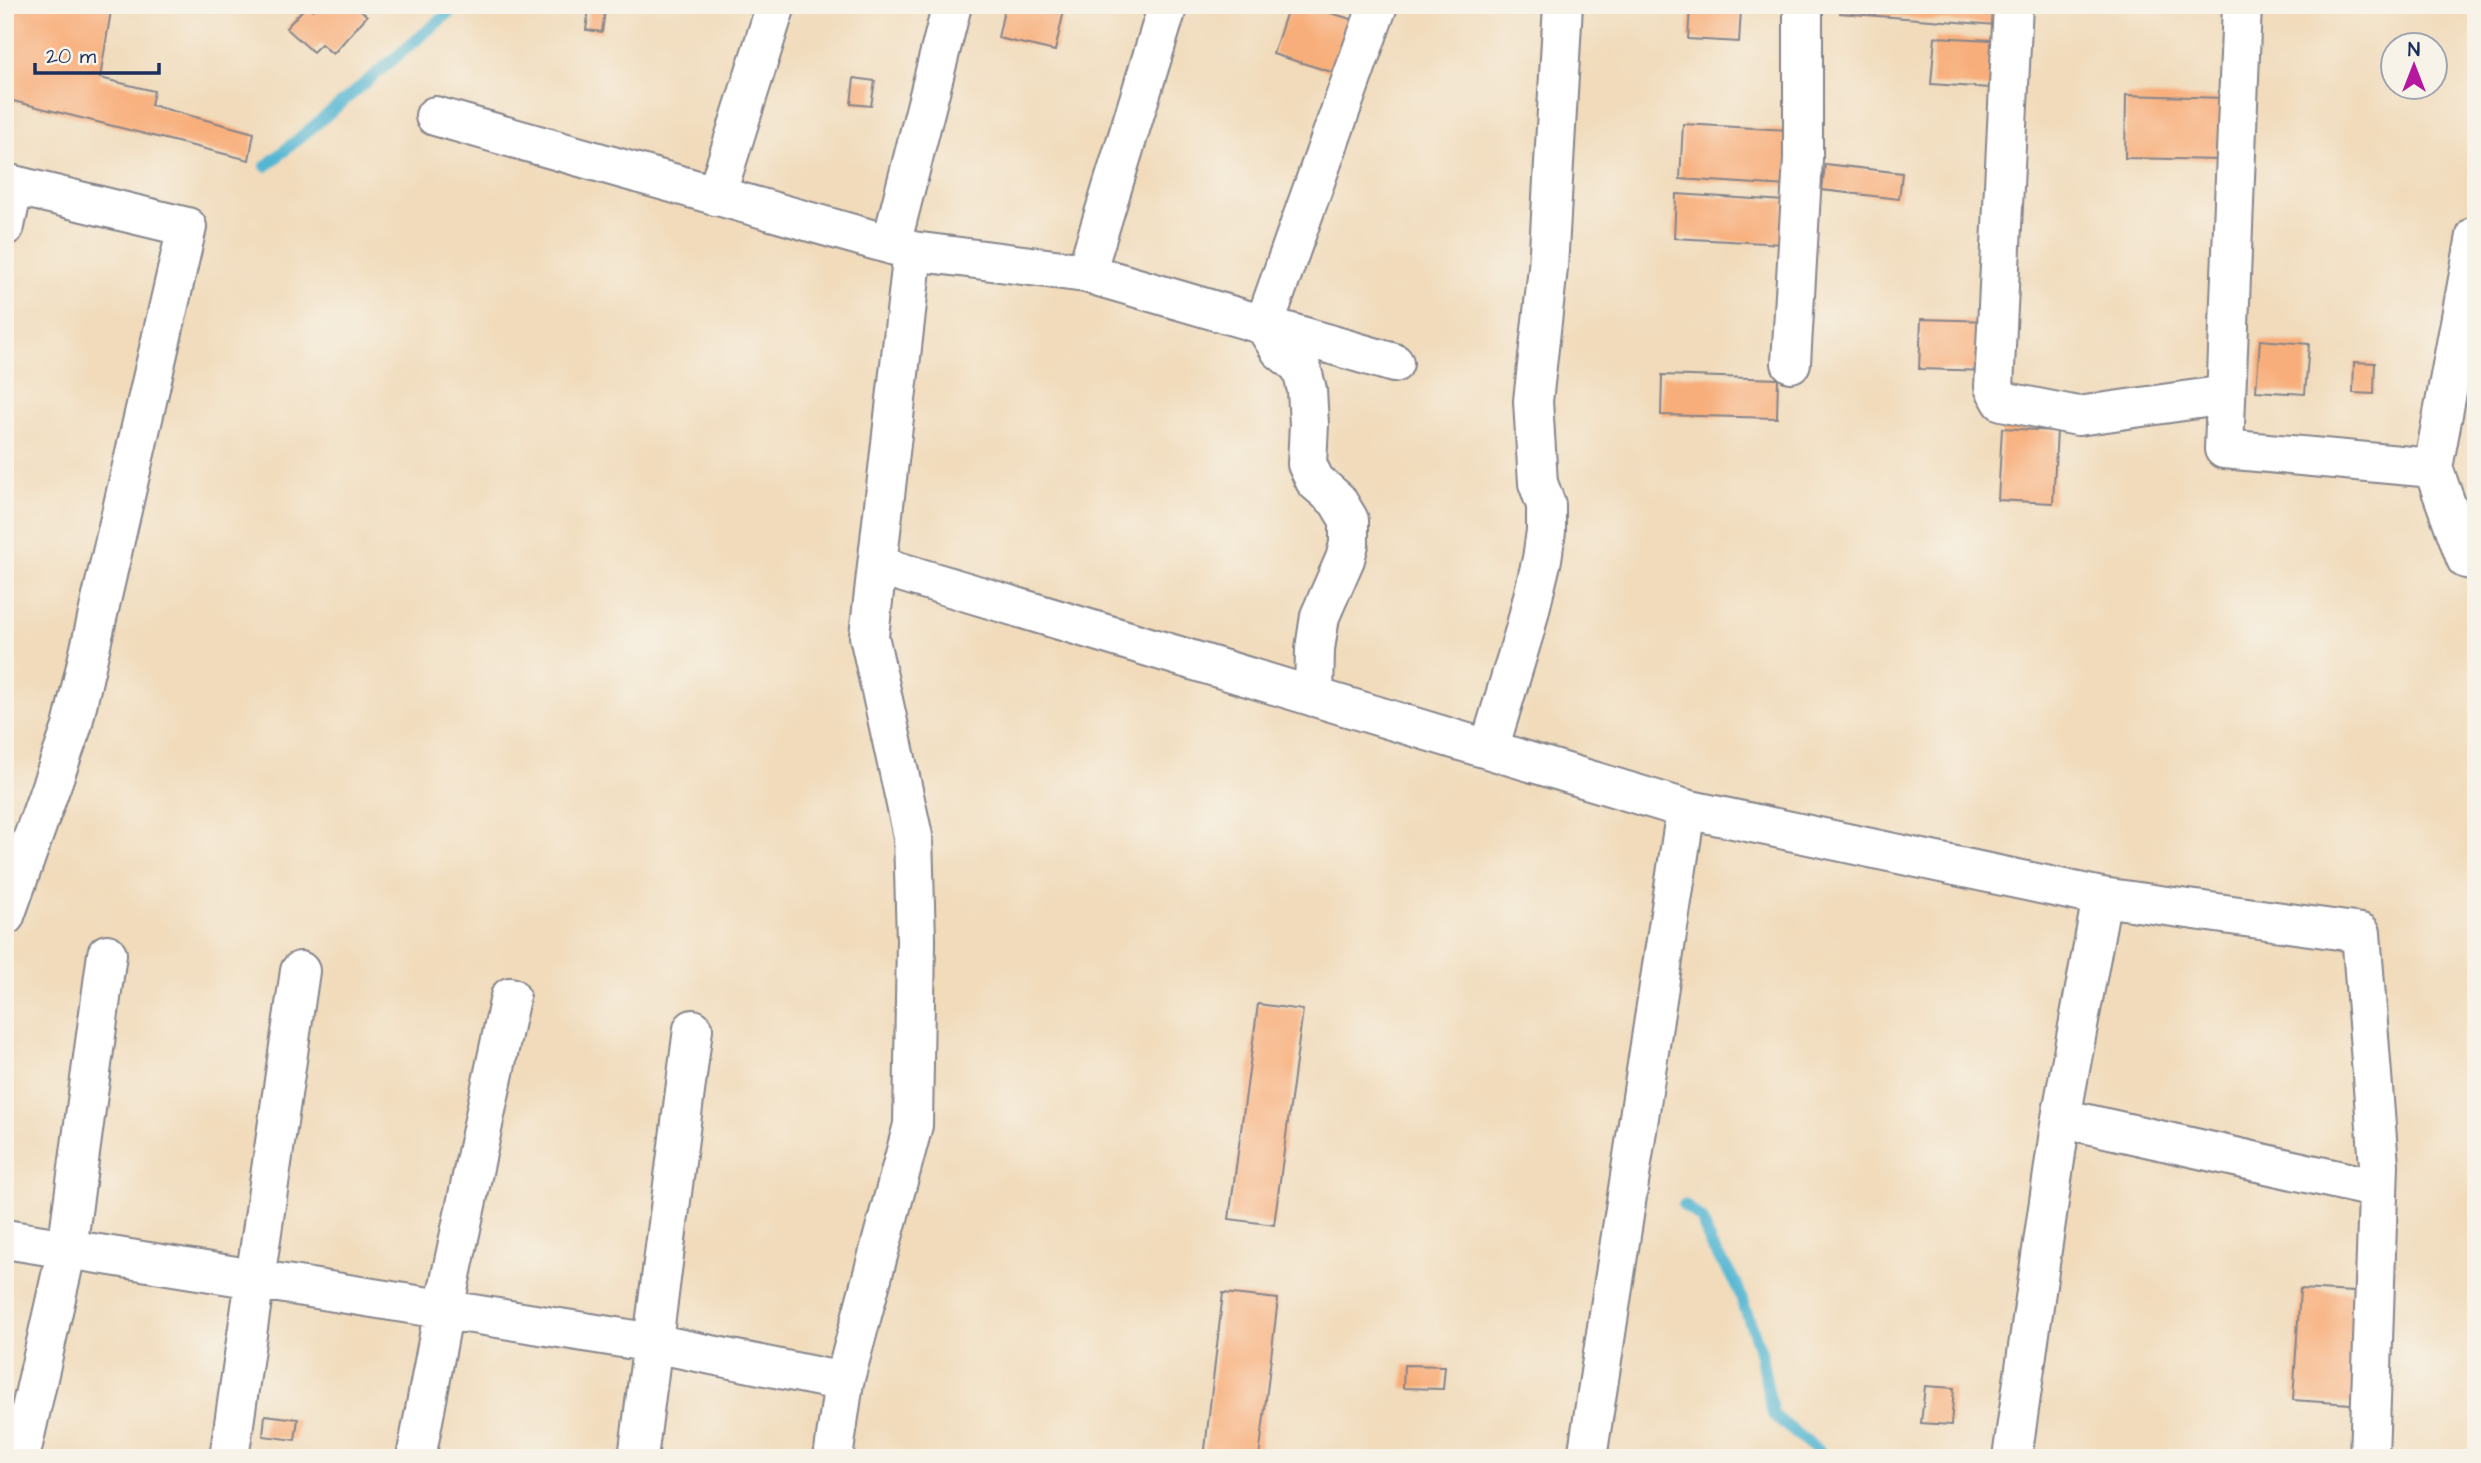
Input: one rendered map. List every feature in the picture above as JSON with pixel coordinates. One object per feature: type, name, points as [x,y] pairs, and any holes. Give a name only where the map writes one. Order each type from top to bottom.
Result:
[{"type":"street","points":[[716,196],[776,5]]},
{"type":"street","points":[[833,1458],[844,1382],[913,1125],[916,940],[913,836],[869,636],[902,248],[952,5]]},
{"type":"street","points":[[1086,273],[1168,5]]},
{"type":"street","points":[[1264,325],[1378,5]]},
{"type":"street","points":[[1489,749],[1525,630],[1546,531],[1546,505],[1538,483],[1533,401],[1548,268],[1563,5]]},
{"type":"street","points":[[1791,363],[1803,159],[1803,5]]},
{"type":"street","points":[[2013,5],[1994,387],[2002,401],[2077,416],[2226,395]]},
{"type":"street","points":[[2242,5],[2224,449],[2433,468]]},
{"type":"street","points":[[435,116],[902,248],[1086,273],[1394,362]]},
{"type":"street","points":[[5,226],[10,184],[187,227],[72,727],[7,906]]},
{"type":"street","points":[[2476,236],[2467,330],[2433,468],[2466,559],[2476,560]]},
{"type":"street","points":[[1264,325],[1280,349],[1301,367],[1307,390],[1307,464],[1315,481],[1337,500],[1349,520],[1349,544],[1345,559],[1320,616],[1315,649],[1314,696]]},
{"type":"street","points":[[877,565],[1686,808],[2102,897],[2361,933],[2379,1165],[2369,1458]]},
{"type":"street","points":[[1587,1458],[1686,808]]},
{"type":"street","points":[[2012,1458],[2062,1118],[2102,897]]},
{"type":"street","points":[[20,1458],[67,1249],[107,954]]},
{"type":"street","points":[[229,1458],[300,971]]},
{"type":"street","points":[[416,1458],[444,1309],[510,997]]},
{"type":"street","points":[[638,1458],[693,1029]]},
{"type":"street","points":[[2062,1118],[2378,1189]]},
{"type":"street","points":[[5,1239],[653,1343],[844,1382]]},
{"type":"building","points":[[5,5],[112,5],[100,78],[154,91],[151,105],[254,133],[249,160],[5,99]]},
{"type":"building","points":[[307,5],[313,10],[317,5],[356,5],[367,16],[333,54],[321,44],[313,52],[286,28]]},
{"type":"building","points":[[1005,5],[1065,6],[1055,51],[998,38]]},
{"type":"building","points":[[1289,5],[1304,5],[1354,20],[1338,74],[1273,54]]},
{"type":"building","points":[[1841,5],[2010,5],[2009,26],[1840,13]]},
{"type":"building","points":[[1690,7],[1741,10],[1739,42],[1688,39]]},
{"type":"building","points":[[589,9],[605,11],[602,32],[586,30]]},
{"type":"building","points":[[1935,37],[2008,41],[2005,89],[1931,84]]},
{"type":"building","points":[[854,78],[875,81],[871,106],[851,104]]},
{"type":"building","points":[[2126,95],[2224,98],[2222,160],[2125,158]]},
{"type":"building","points":[[1683,124],[1790,130],[1787,186],[1680,179]]},
{"type":"building","points":[[1825,164],[1902,173],[1899,199],[1822,190]]},
{"type":"building","points":[[1676,194],[1785,201],[1783,244],[1674,238]]},
{"type":"building","points":[[1921,319],[1992,321],[1990,371],[1919,369]]},
{"type":"building","points":[[2260,340],[2309,344],[2305,394],[2256,391]]},
{"type":"building","points":[[2354,362],[2375,363],[2374,394],[2353,393]]},
{"type":"building","points":[[1662,375],[1778,379],[1777,418],[1661,415]]},
{"type":"building","points":[[2002,428],[2057,431],[2053,503],[1998,500]]},
{"type":"building","points":[[1258,1004],[1303,1010],[1274,1225],[1229,1219]]},
{"type":"building","points":[[2300,1289],[2372,1293],[2365,1405],[2293,1400]]},
{"type":"building","points":[[1223,1293],[1278,1299],[1259,1458],[1204,1458]]},
{"type":"building","points":[[1404,1365],[1445,1366],[1443,1389],[1403,1388]]},
{"type":"building","points":[[1925,1386],[1954,1388],[1951,1425],[1921,1423]]},
{"type":"building","points":[[265,1415],[298,1419],[295,1440],[263,1436]]},
{"type":"building","points":[[463,1452],[486,1453],[486,1458],[462,1458]]},
{"type":"waterway","points":[[266,166],[458,5]]},
{"type":"waterway","points":[[1684,1205],[1702,1219],[1711,1246],[1736,1283],[1759,1347],[1773,1415],[1827,1458]]}]
